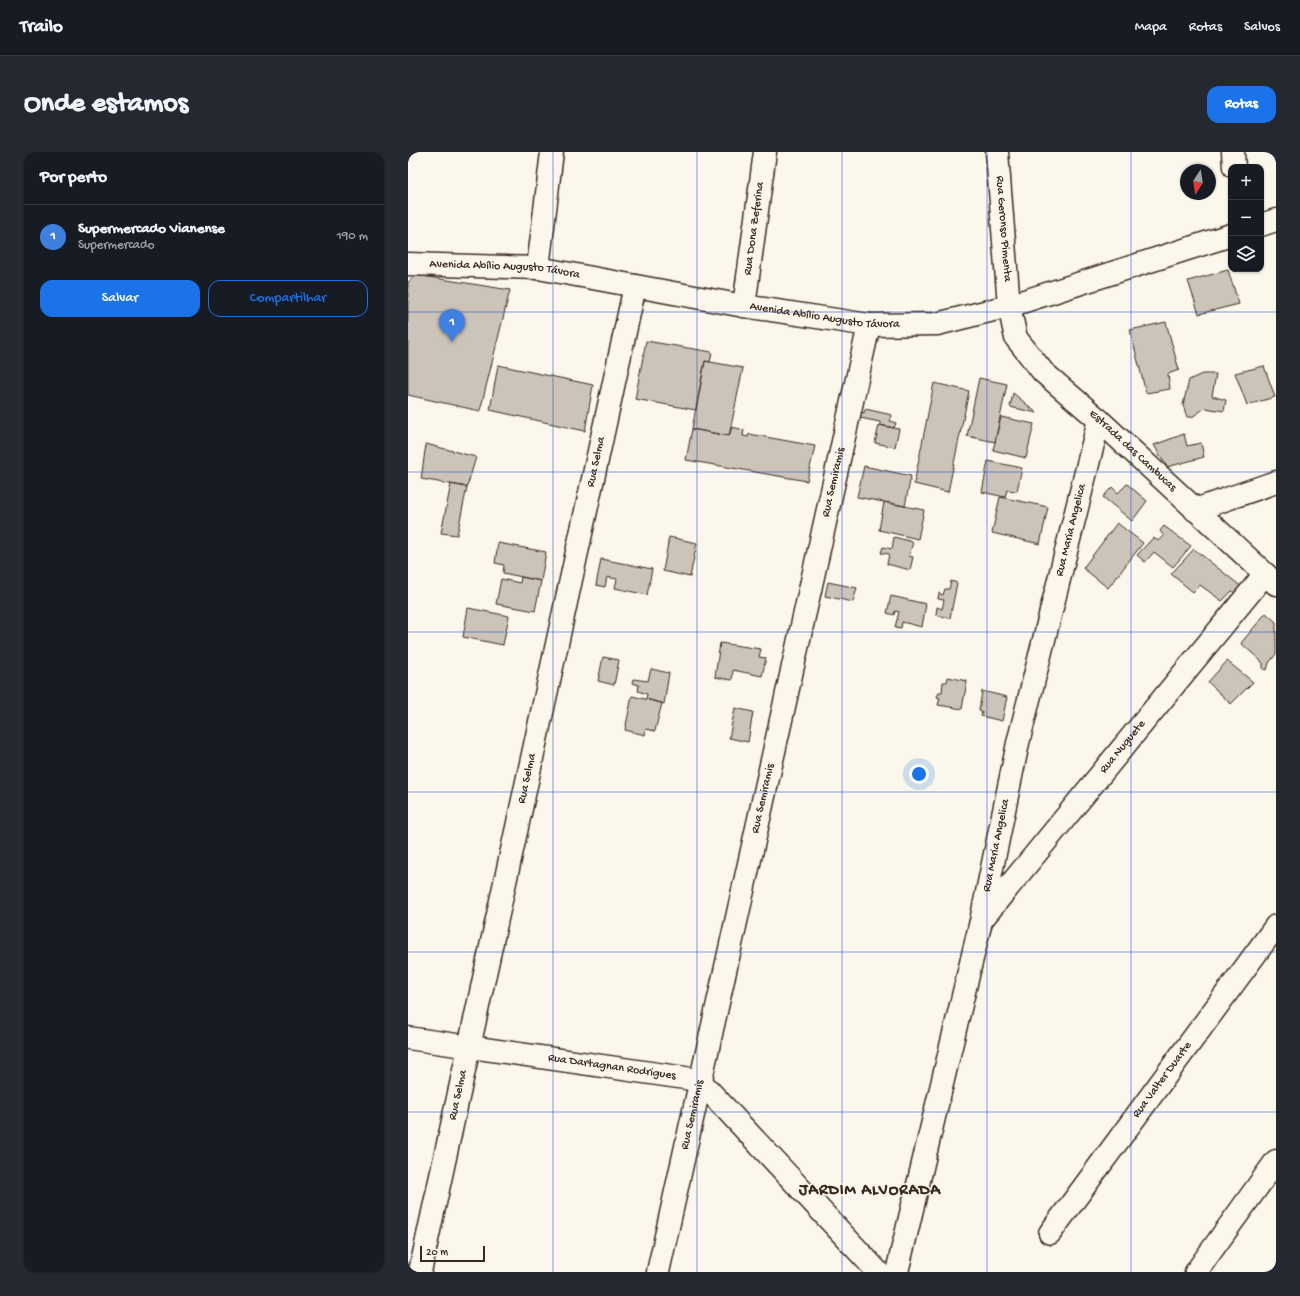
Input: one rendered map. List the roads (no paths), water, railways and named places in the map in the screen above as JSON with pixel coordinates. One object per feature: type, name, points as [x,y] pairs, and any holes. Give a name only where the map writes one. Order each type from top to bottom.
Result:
[{"type":"street","points":[[538,268],[552,152]]},
{"type":"street","name":"Rua Dona Zeferina","points":[[744,306],[765,152]]},
{"type":"street","name":"Rua Geronso Pimenta","points":[[997,152],[1009,306]]},
{"type":"street","points":[[1233,152],[1234,164]]},
{"type":"street","points":[[1264,224],[1276,220]]},
{"type":"street","name":"Avenida Abílio Augusto Távora","points":[[408,264],[538,268],[744,306],[869,325],[937,324],[1009,306],[1228,236]]},
{"type":"street","name":"Rua Selma","points":[[420,1272],[635,286]]},
{"type":"street","name":"Estrada das Cambucas","points":[[1009,306],[1016,338],[1025,352],[1043,372],[1099,420],[1270,579]]},
{"type":"street","name":"Rua Semiramis","points":[[658,1272],[869,325]]},
{"type":"street","name":"Rua Maria Angelica","points":[[897,1272],[981,921],[1018,743],[1099,420]]},
{"type":"street","points":[[1195,510],[1276,482]]},
{"type":"street","name":"Rua Nuguete","points":[[981,921],[1270,579]]},
{"type":"street","name":"Rua Valter Duarte","points":[[1050,1233],[1276,926]]},
{"type":"street","name":"Rua Dartagnan Rodrigues","points":[[408,1038],[700,1080]]},
{"type":"street","points":[[700,1080],[878,1272]]},
{"type":"street","points":[[1196,1272],[1276,1161]]},
{"type":"place","name":"Supermercado Vianense","points":[[452,342]]},
{"type":"district","name":"JARDIM ALVORADA","points":[[870,1191]]}]
